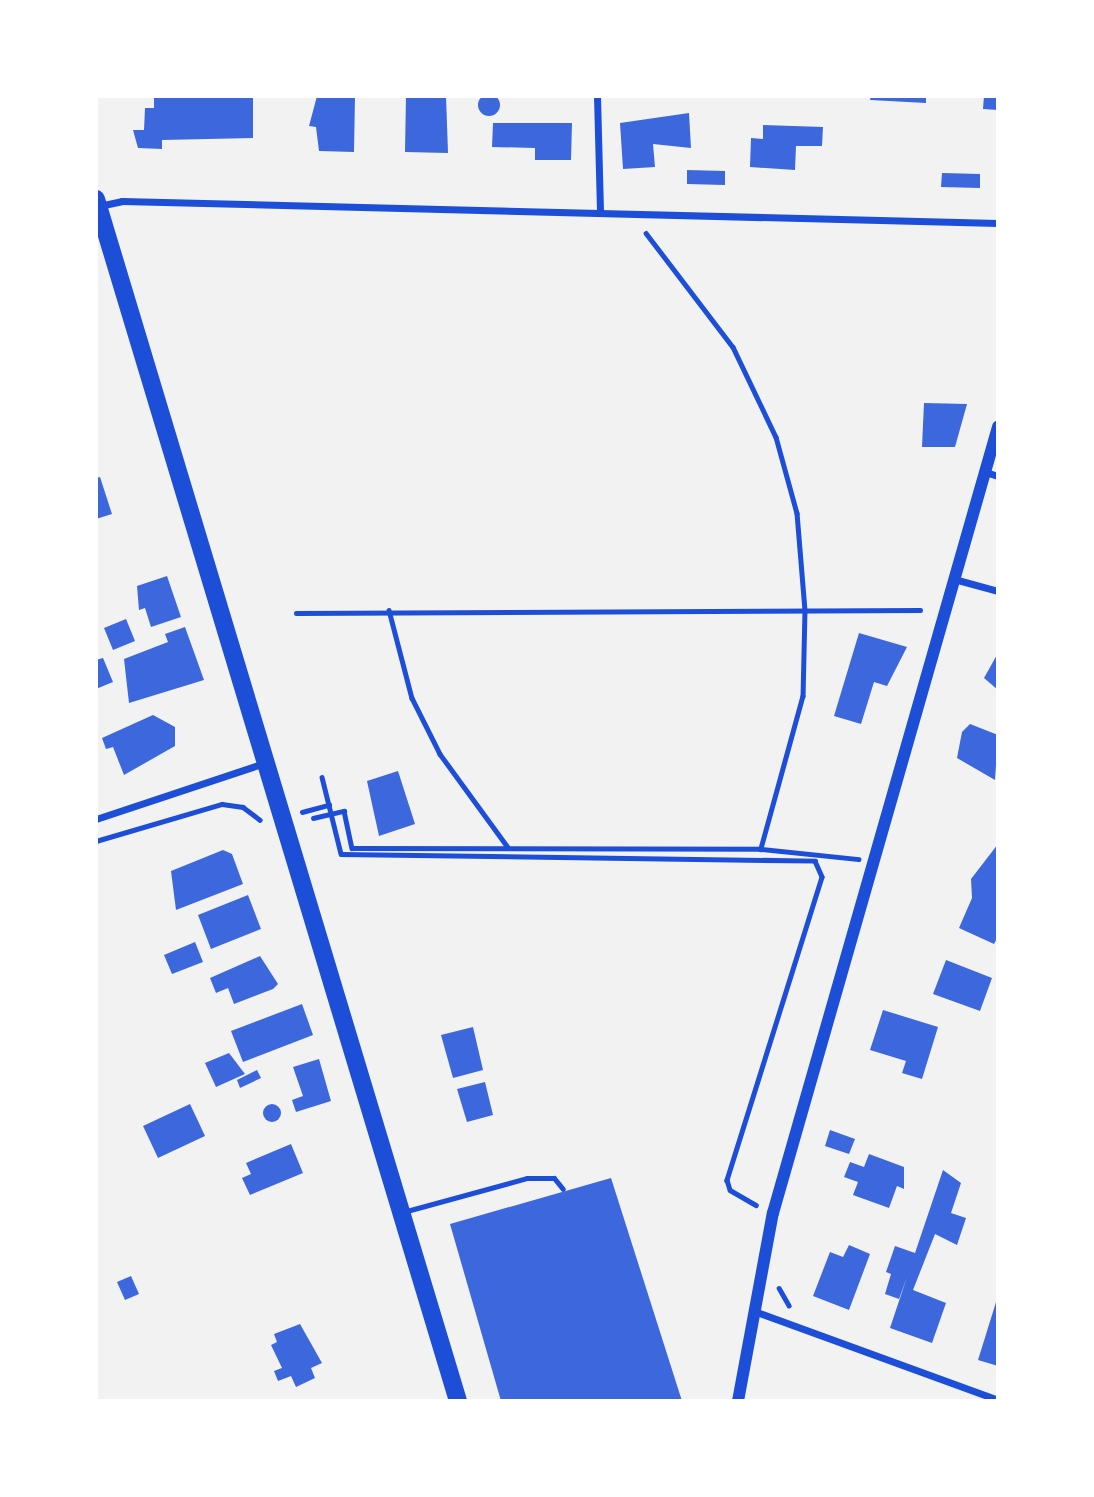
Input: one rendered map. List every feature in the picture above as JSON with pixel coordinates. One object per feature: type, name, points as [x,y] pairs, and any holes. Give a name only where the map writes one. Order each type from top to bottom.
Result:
[{"type":"main road","points":[[97,203],[458,1401]]},
{"type":"street","points":[[597,96],[600,211]]},
{"type":"street","points":[[97,203],[122,201],[600,211],[998,223]]},
{"type":"street","points":[[738,1401],[774,1213],[954,579],[991,474],[998,427]]},
{"type":"street","points":[[954,579],[998,590]]},
{"type":"street","points":[[96,819],[264,763]]},
{"type":"street","points":[[754,1311],[998,1400]]},
{"type":"lane","points":[[403,1212],[527,1178],[554,1178],[563,1189]]},
{"type":"path","points":[[646,233],[733,347],[776,437],[797,513],[805,610],[803,696],[761,849]]},
{"type":"path","points":[[389,610],[412,698],[440,754],[507,846]]},
{"type":"path","points":[[296,613],[389,610],[920,610]]},
{"type":"path","points":[[322,777],[341,854],[815,861],[821,877],[727,1180],[730,1190],[759,1207]]},
{"type":"path","points":[[96,841],[222,804],[243,807],[262,822]]},
{"type":"path","points":[[310,810],[329,805]]},
{"type":"path","points":[[313,818],[344,810],[352,848],[507,846],[761,849],[876,861]]},
{"type":"path","points":[[776,1275],[793,1309]]},
{"type":"building","points":[[489,94],[497,97],[500,105],[497,113],[489,116],[481,113],[478,105],[481,97]]},
{"type":"building","points":[[154,96],[253,96],[253,138],[162,140],[162,149],[138,148],[133,130],[144,130],[145,108],[154,108]]},
{"type":"building","points":[[317,96],[355,96],[354,152],[319,151],[316,127],[309,126]]},
{"type":"building","points":[[406,96],[446,96],[448,153],[405,152]]},
{"type":"building","points":[[871,96],[926,96],[926,103],[870,100]]},
{"type":"building","points":[[984,96],[998,96],[998,110],[983,109]]},
{"type":"building","points":[[689,113],[691,148],[653,144],[655,167],[623,169],[620,123]]},
{"type":"building","points":[[493,123],[572,123],[571,160],[535,160],[535,148],[492,147]]},
{"type":"building","points":[[763,125],[823,127],[822,146],[796,146],[795,170],[750,167],[751,138],[763,139]]},
{"type":"building","points":[[687,170],[725,171],[725,185],[687,184]]},
{"type":"building","points":[[942,173],[980,174],[980,188],[941,187]]},
{"type":"building","points":[[924,403],[967,404],[955,447],[922,447]]},
{"type":"building","points":[[100,477],[112,514],[96,519],[96,478]]},
{"type":"building","points":[[167,576],[181,617],[151,627],[145,608],[139,610],[137,586]]},
{"type":"building","points":[[126,619],[135,641],[113,650],[104,628]]},
{"type":"building","points":[[185,627],[204,680],[129,703],[124,659],[168,642],[165,634]]},
{"type":"building","points":[[859,633],[907,647],[887,686],[874,682],[861,724],[834,716]]},
{"type":"building","points":[[998,653],[998,690],[984,678]]},
{"type":"building","points":[[103,658],[113,682],[96,689],[96,660]]},
{"type":"building","points":[[153,715],[175,727],[175,746],[124,775],[113,747],[106,749],[102,738]]},
{"type":"building","points":[[970,724],[998,735],[995,780],[957,758],[962,732]]},
{"type":"building","points":[[398,771],[415,824],[379,836],[367,781]]},
{"type":"building","points":[[998,844],[998,937],[994,944],[959,928],[972,898],[971,879]]},
{"type":"building","points":[[223,850],[232,854],[243,884],[176,910],[171,871]]},
{"type":"building","points":[[248,895],[261,929],[211,949],[198,915]]},
{"type":"building","points":[[195,942],[203,962],[172,974],[164,955]]},
{"type":"building","points":[[260,956],[278,984],[273,989],[234,1004],[228,988],[216,993],[210,978]]},
{"type":"building","points":[[946,960],[992,978],[980,1011],[933,994]]},
{"type":"building","points":[[302,1004],[313,1035],[243,1062],[231,1031]]},
{"type":"building","points":[[883,1010],[938,1027],[922,1079],[902,1073],[906,1061],[870,1050]]},
{"type":"building","points":[[473,1027],[483,1070],[453,1078],[441,1035]]},
{"type":"building","points":[[229,1053],[245,1074],[216,1087],[205,1063]]},
{"type":"building","points":[[319,1059],[331,1101],[296,1112],[292,1100],[303,1096],[293,1067]]},
{"type":"building","points":[[257,1070],[261,1078],[240,1088],[237,1080]]},
{"type":"building","points":[[485,1082],[493,1115],[467,1122],[457,1089]]},
{"type":"building","points":[[190,1104],[205,1136],[158,1158],[143,1126]]},
{"type":"building","points":[[268,1104],[276,1104],[281,1113],[279,1120],[268,1122],[263,1117],[263,1109]]},
{"type":"building","points":[[830,1130],[855,1139],[849,1154],[825,1146]]},
{"type":"building","points":[[291,1144],[303,1173],[250,1195],[242,1178],[251,1174],[246,1163]]},
{"type":"building","points":[[869,1154],[904,1167],[904,1189],[897,1186],[889,1208],[853,1195],[858,1182],[844,1177],[850,1162],[864,1167]]},
{"type":"building","points":[[943,1170],[961,1183],[951,1213],[966,1218],[957,1245],[935,1234],[913,1290],[946,1303],[932,1343],[890,1328],[907,1277],[899,1299],[885,1294],[891,1274],[886,1272],[895,1246],[915,1253]]},
{"type":"building","points":[[611,1178],[682,1401],[501,1401],[450,1224]]},
{"type":"building","points":[[849,1245],[870,1254],[849,1310],[813,1296],[830,1252],[843,1257]]},
{"type":"building","points":[[131,1276],[139,1294],[125,1300],[117,1282]]},
{"type":"building","points":[[998,1299],[998,1366],[978,1360]]},
{"type":"building","points":[[300,1324],[322,1363],[311,1368],[315,1378],[296,1387],[291,1376],[278,1381],[274,1371],[282,1368],[271,1345],[277,1342],[274,1334]]}]
